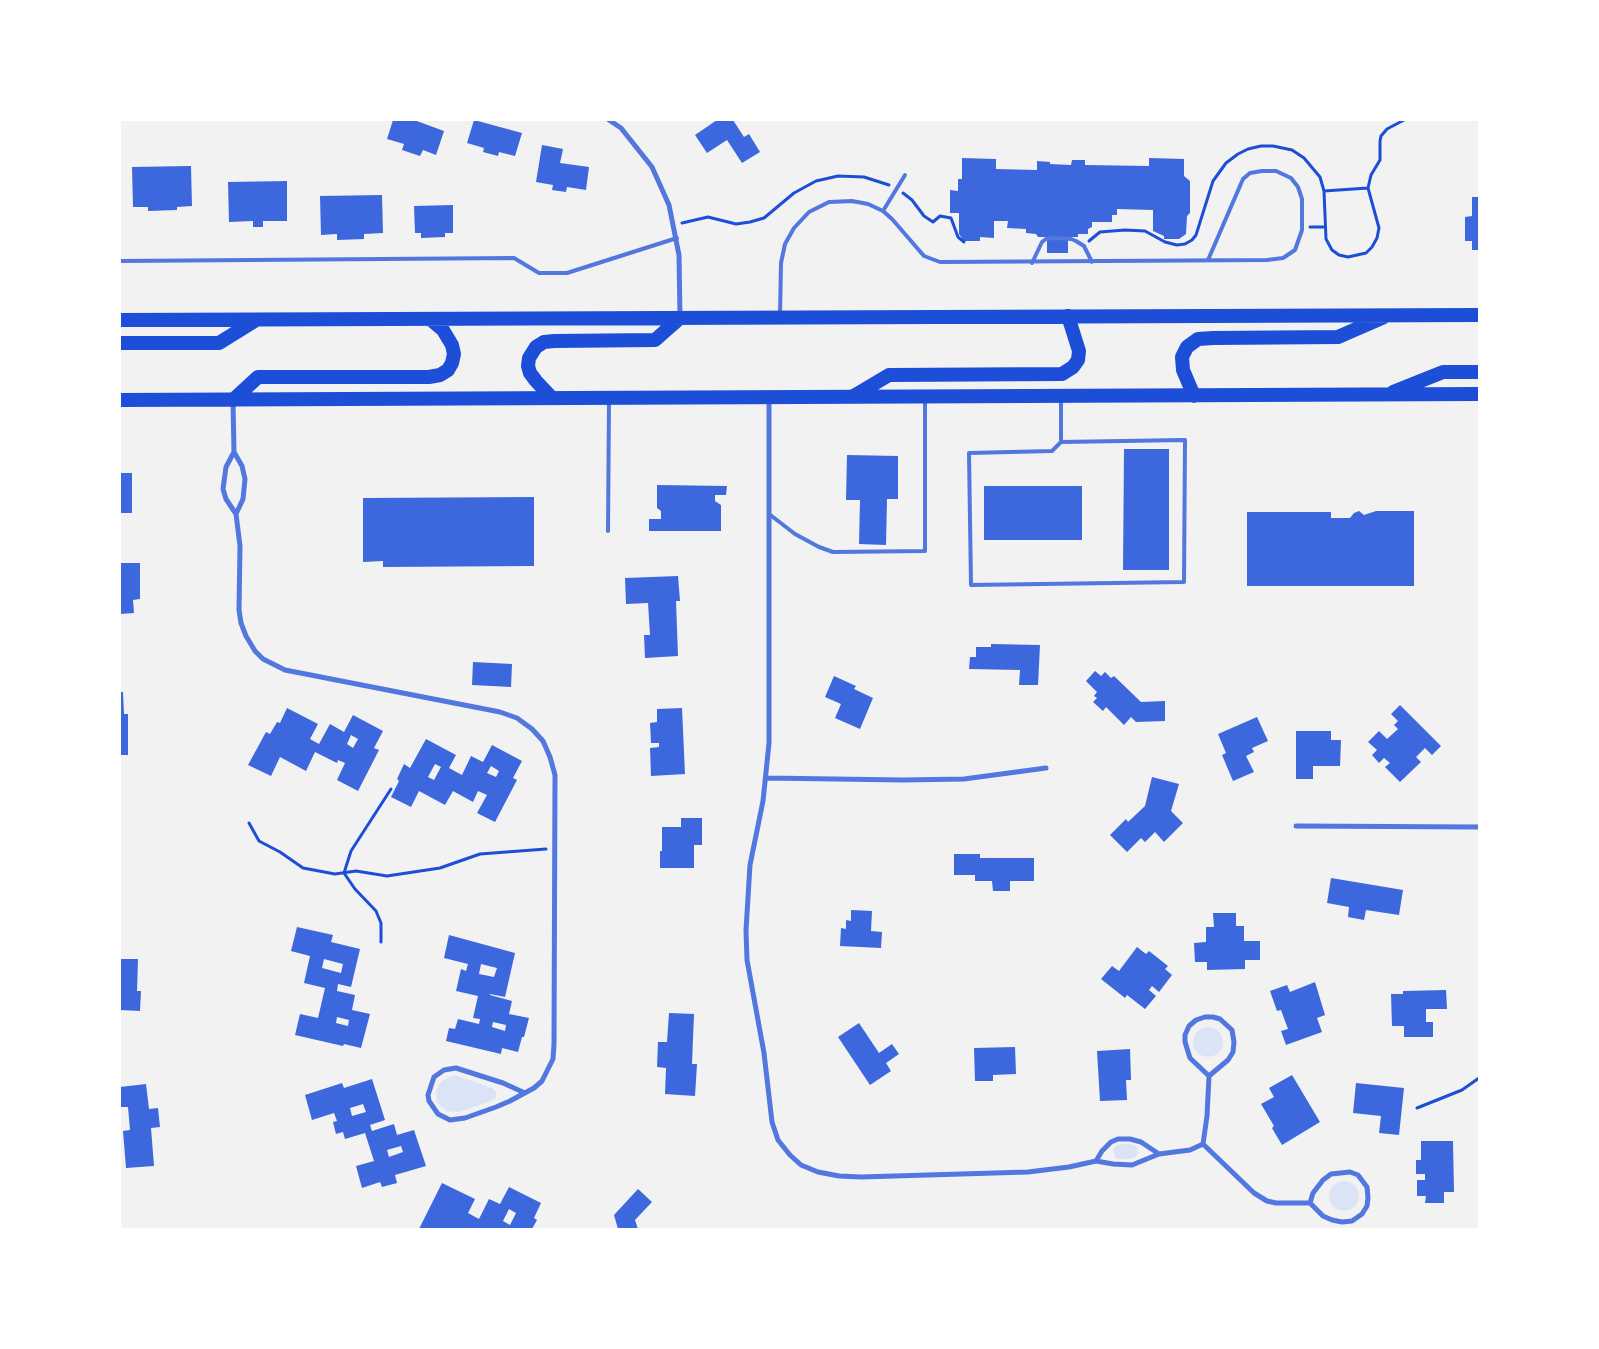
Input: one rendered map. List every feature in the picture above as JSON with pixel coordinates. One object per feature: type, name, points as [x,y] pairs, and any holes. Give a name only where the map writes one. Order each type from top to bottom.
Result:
[{"type":"highway","points":[[1194,396],[1183,370],[1182,357],[1187,347],[1198,339],[1338,337],[1389,315]]},
{"type":"highway","points":[[120,320],[1479,315]]},
{"type":"highway","points":[[852,397],[889,375],[1062,374],[1074,367],[1080,351],[1068,316]]},
{"type":"highway","points":[[552,398],[530,373],[528,366],[529,358],[536,346],[544,342],[554,341],[655,340],[680,318]]},
{"type":"highway","points":[[233,400],[258,377],[429,377],[440,375],[448,370],[454,354],[452,346],[442,330],[430,319]]},
{"type":"highway","points":[[120,343],[219,343],[257,320]]},
{"type":"highway","points":[[1385,395],[1443,372],[1479,372]]},
{"type":"highway","points":[[120,400],[1479,394]]},
{"type":"street","points":[[609,120],[621,128],[652,167],[669,205],[679,255],[680,318]]},
{"type":"street","points":[[769,397],[769,743],[766,778],[750,865],[746,920],[747,960],[764,1052],[772,1122],[778,1140],[790,1156],[801,1165],[818,1172],[839,1176],[861,1177],[1028,1172],[1069,1167],[1096,1161],[1132,1165],[1159,1154],[1190,1150],[1202,1144]]},
{"type":"street","points":[[233,400],[234,452],[242,466],[245,479],[243,499],[236,514]]},
{"type":"street","points":[[234,452],[226,467],[223,488],[226,499],[236,514],[240,546],[240,616],[246,636],[255,651],[263,659],[285,670],[490,710],[517,718],[532,729],[543,741],[550,757],[554,775],[553,1059],[542,1081],[525,1093],[496,1107],[456,1120],[444,1118],[438,1114],[433,1108],[428,1094],[434,1078],[444,1070],[456,1068],[503,1083],[525,1093]]},
{"type":"street","points":[[766,778],[964,779],[1046,768]]},
{"type":"street","points":[[1296,826],[1479,827]]},
{"type":"street","points":[[1202,1144],[1207,1116],[1209,1076],[1228,1060],[1233,1052],[1234,1042],[1232,1030],[1220,1019],[1205,1017],[1196,1020],[1189,1026],[1185,1034],[1185,1042],[1190,1058],[1209,1076]]},
{"type":"street","points":[[1096,1161],[1102,1151],[1112,1142],[1118,1140],[1130,1139],[1141,1142],[1159,1154]]},
{"type":"street","points":[[1202,1144],[1254,1194],[1267,1201],[1276,1203],[1310,1203],[1323,1216],[1342,1222],[1352,1221],[1362,1214],[1368,1198],[1367,1187],[1358,1175],[1350,1172],[1330,1174],[1322,1180],[1313,1193],[1310,1203]]},
{"type":"lane","points":[[780,318],[781,263],[785,244],[794,228],[809,212],[829,202],[852,201],[868,204],[883,211],[924,256],[940,262],[1032,263],[1266,260],[1284,258],[1295,250],[1302,230],[1302,199],[1298,186],[1291,178],[1276,171],[1262,171],[1250,173],[1243,179],[1208,260]]},
{"type":"lane","points":[[883,211],[905,175]]},
{"type":"lane","points":[[120,261],[514,258],[539,273],[567,273],[677,238]]},
{"type":"lane","points":[[1032,263],[1038,248],[1046,239],[1071,239],[1084,246],[1092,262]]},
{"type":"lane","points":[[1061,396],[1061,442],[1052,451],[969,452],[971,585],[1184,582],[1185,440],[1061,442]]},
{"type":"lane","points":[[769,514],[795,534],[833,552],[925,551],[925,397]]},
{"type":"lane","points":[[608,531],[609,398]]},
{"type":"path","points":[[1084,246],[1100,232],[1125,230],[1144,232],[1165,242],[1177,245],[1185,244],[1196,235],[1213,181],[1226,163],[1248,149],[1261,146],[1284,147],[1304,158],[1320,177],[1324,191],[1325,230],[1328,246],[1340,255],[1348,257],[1366,253],[1372,247],[1380,228],[1368,188],[1371,175],[1380,160],[1381,136],[1388,129],[1404,120]]},
{"type":"path","points":[[1324,191],[1368,188]]},
{"type":"path","points":[[344,872],[351,851],[391,789]]},
{"type":"path","points":[[249,823],[259,841],[280,852],[303,868],[335,874],[356,871],[387,876],[440,868],[480,854],[554,848]]},
{"type":"path","points":[[344,872],[355,889],[376,911],[381,923],[381,942]]},
{"type":"path","points":[[1417,1108],[1462,1090],[1479,1078]]},
{"type":"shaded area","points":[[1208,1027],[1214,1028],[1222,1036],[1222,1048],[1214,1056],[1208,1057],[1202,1056],[1194,1048],[1193,1042],[1194,1036],[1202,1028]]},
{"type":"shaded area","points":[[455,1075],[492,1088],[496,1092],[496,1098],[459,1112],[447,1111],[437,1101],[436,1091],[443,1080]]},
{"type":"shaded area","points":[[1129,1143],[1137,1147],[1137,1156],[1130,1159],[1116,1159],[1113,1150],[1115,1146]]},
{"type":"shaded area","points":[[1344,1181],[1355,1185],[1359,1196],[1355,1207],[1344,1211],[1333,1207],[1329,1196],[1333,1185]]},
{"type":"building","points":[[393,120],[414,120],[444,131],[436,155],[423,150],[420,156],[402,150],[404,144],[387,139]]},
{"type":"building","points":[[474,120],[522,133],[515,156],[499,152],[498,156],[483,152],[484,148],[467,143]]},
{"type":"building","points":[[717,120],[733,120],[744,137],[749,134],[760,152],[742,163],[727,140],[707,153],[695,135]]},
{"type":"building","points":[[542,145],[563,149],[560,163],[589,167],[586,190],[567,187],[566,192],[552,190],[553,185],[536,182]]},
{"type":"building","points":[[962,158],[996,159],[996,169],[1037,170],[1037,161],[1071,165],[1072,160],[1085,160],[1085,165],[1149,166],[1149,158],[1184,159],[1184,176],[1190,181],[1190,213],[1187,216],[1186,234],[1179,239],[1164,239],[1164,236],[1153,231],[1153,210],[1117,209],[1117,215],[1112,215],[1112,222],[1092,222],[1092,227],[1088,229],[1088,234],[1068,237],[1068,253],[1047,253],[1047,237],[1038,237],[1036,234],[1026,233],[1026,229],[1007,228],[1008,221],[994,221],[994,238],[980,237],[980,241],[964,241],[959,234],[959,213],[950,213],[950,190],[958,191],[958,179],[962,179]]},
{"type":"building","points":[[191,166],[192,206],[177,207],[177,210],[148,211],[148,207],[133,207],[132,167]]},
{"type":"building","points":[[287,181],[287,221],[263,221],[263,227],[253,227],[253,221],[229,222],[228,182]]},
{"type":"building","points":[[382,195],[383,233],[364,234],[364,239],[337,240],[337,234],[321,235],[320,196]]},
{"type":"building","points":[[1472,197],[1479,197],[1479,250],[1472,250],[1472,241],[1465,241],[1465,217],[1472,216]]},
{"type":"building","points":[[453,205],[453,233],[445,233],[445,237],[421,238],[421,233],[415,233],[414,206]]},
{"type":"building","points":[[1124,449],[1169,449],[1169,570],[1123,570]]},
{"type":"building","points":[[847,455],[898,456],[898,499],[887,499],[886,545],[859,544],[860,500],[846,500]]},
{"type":"building","points":[[120,473],[132,473],[132,513],[120,513]]},
{"type":"building","points":[[657,485],[727,486],[726,495],[715,495],[715,501],[721,505],[721,531],[649,531],[649,519],[661,519],[661,511],[657,508]]},
{"type":"building","points":[[984,486],[1082,486],[1082,540],[984,540]]},
{"type":"building","points":[[534,497],[534,566],[383,567],[383,561],[363,562],[363,498]]},
{"type":"building","points":[[1359,511],[1364,515],[1376,511],[1414,511],[1414,586],[1247,586],[1247,512],[1331,512],[1331,518],[1350,518]]},
{"type":"building","points":[[120,563],[140,563],[140,599],[133,600],[134,613],[120,614]]},
{"type":"building","points":[[678,576],[680,601],[676,601],[678,656],[645,658],[644,635],[650,635],[648,603],[626,604],[625,578]]},
{"type":"building","points":[[991,644],[1040,645],[1038,685],[1019,685],[1020,670],[969,669],[970,657],[976,657],[976,647],[991,647]]},
{"type":"building","points":[[473,662],[512,664],[511,687],[472,685]]},
{"type":"building","points":[[1095,671],[1101,676],[1105,672],[1111,678],[1114,676],[1141,702],[1165,701],[1165,721],[1136,722],[1131,717],[1124,725],[1106,707],[1103,711],[1093,702],[1097,698],[1094,696],[1097,692],[1086,681]]},
{"type":"building","points":[[834,676],[856,686],[854,689],[873,698],[860,729],[835,718],[841,704],[825,697]]},
{"type":"building","points":[[120,692],[123,692],[124,714],[128,714],[128,755],[120,755]]},
{"type":"building","points":[[1400,705],[1441,746],[1432,755],[1425,748],[1416,757],[1421,762],[1400,782],[1385,767],[1390,763],[1384,758],[1379,763],[1372,755],[1377,750],[1368,742],[1379,731],[1387,739],[1398,729],[1394,725],[1398,721],[1391,714]]},
{"type":"building","points":[[287,708],[318,724],[310,739],[319,744],[330,724],[344,732],[353,715],[383,731],[374,748],[379,750],[358,791],[337,780],[345,763],[338,760],[337,763],[315,752],[306,771],[280,757],[271,776],[248,765],[266,732],[270,734],[277,722],[280,723]],"holes":[[[351,735],[358,739],[353,748],[347,744]]]},
{"type":"building","points":[[682,708],[685,774],[651,776],[650,748],[659,747],[659,743],[651,743],[650,723],[657,722],[657,709]]},
{"type":"building","points":[[1257,717],[1268,741],[1252,748],[1254,752],[1246,756],[1254,772],[1233,781],[1222,755],[1226,753],[1218,734]]},
{"type":"building","points":[[1296,731],[1331,731],[1331,740],[1341,740],[1340,766],[1313,766],[1313,779],[1296,779]]},
{"type":"building","points":[[426,739],[456,755],[449,768],[462,775],[471,756],[483,762],[492,745],[522,761],[513,778],[517,780],[495,822],[477,813],[487,795],[478,791],[473,802],[453,791],[445,805],[419,791],[411,807],[391,797],[399,781],[397,779],[404,764],[410,768]],"holes":[[[435,764],[441,767],[434,780],[428,777]],[[491,766],[499,771],[496,777],[487,773]]]},
{"type":"building","points":[[1152,777],[1179,784],[1171,811],[1183,823],[1164,842],[1155,832],[1145,842],[1141,838],[1127,852],[1110,835],[1126,819],[1128,822],[1145,806]]},
{"type":"building","points":[[681,818],[702,818],[702,845],[694,845],[694,868],[660,868],[662,827],[681,827]]},
{"type":"building","points":[[954,854],[980,854],[980,858],[1034,858],[1034,881],[1010,881],[1010,891],[993,891],[992,881],[975,881],[975,875],[954,875]]},
{"type":"building","points":[[1331,878],[1403,890],[1399,915],[1366,910],[1364,920],[1348,917],[1349,907],[1327,903]]},
{"type":"building","points":[[851,910],[872,911],[871,931],[882,932],[881,948],[840,946],[841,928],[846,929],[846,920],[851,921]]},
{"type":"building","points":[[1213,913],[1236,913],[1236,926],[1244,926],[1244,941],[1260,941],[1260,960],[1245,960],[1245,969],[1207,970],[1207,962],[1195,962],[1194,943],[1206,942],[1206,927],[1214,927]]},
{"type":"building","points":[[297,927],[333,935],[331,942],[360,949],[351,987],[338,984],[337,991],[355,995],[352,1010],[370,1014],[361,1048],[344,1044],[343,1046],[295,1035],[300,1014],[318,1018],[325,988],[304,983],[310,956],[291,951]],"holes":[[[324,959],[343,964],[341,973],[322,968]],[[337,1017],[349,1020],[348,1026],[336,1023]]]},
{"type":"building","points":[[449,935],[515,953],[505,997],[490,995],[512,1001],[509,1014],[529,1018],[518,1052],[502,1048],[501,1054],[446,1041],[449,1028],[455,1029],[458,1019],[479,1024],[480,1019],[473,1018],[478,996],[456,991],[461,969],[466,971],[468,964],[444,958]],"holes":[[[481,964],[497,968],[494,977],[479,974]],[[493,1022],[506,1025],[505,1031],[492,1027]]]},
{"type":"building","points":[[1137,947],[1146,954],[1149,951],[1168,966],[1165,969],[1172,975],[1159,992],[1152,986],[1149,990],[1156,996],[1145,1009],[1127,995],[1125,998],[1101,979],[1112,966],[1119,971]]},
{"type":"building","points":[[120,959],[138,959],[137,991],[141,991],[140,1011],[120,1010]]},
{"type":"building","points":[[1315,982],[1325,1015],[1317,1018],[1322,1032],[1286,1045],[1281,1031],[1288,1029],[1281,1010],[1277,1011],[1270,991],[1287,985],[1290,992]]},
{"type":"building","points":[[1446,990],[1447,1009],[1426,1009],[1426,1022],[1433,1022],[1433,1037],[1404,1037],[1404,1026],[1392,1026],[1391,994],[1403,994],[1403,991]]},
{"type":"building","points":[[669,1013],[694,1014],[692,1064],[697,1064],[695,1096],[665,1094],[666,1068],[657,1067],[658,1042],[667,1042]]},
{"type":"building","points":[[859,1023],[879,1053],[892,1044],[899,1054],[886,1063],[891,1071],[870,1085],[838,1037]]},
{"type":"building","points":[[1015,1047],[1016,1074],[993,1075],[993,1081],[975,1081],[974,1048]]},
{"type":"building","points":[[1130,1049],[1131,1080],[1126,1080],[1127,1100],[1100,1101],[1097,1051]]},
{"type":"building","points":[[1292,1075],[1320,1122],[1282,1145],[1272,1128],[1274,1126],[1261,1104],[1274,1097],[1269,1088]]},
{"type":"building","points":[[372,1079],[385,1120],[370,1125],[372,1131],[394,1124],[397,1135],[414,1130],[426,1166],[395,1175],[397,1183],[382,1187],[380,1182],[362,1188],[356,1166],[374,1161],[365,1133],[345,1139],[343,1132],[336,1134],[333,1122],[337,1121],[334,1113],[312,1120],[305,1095],[342,1083],[344,1088]],"holes":[[[363,1104],[366,1112],[352,1116],[350,1108]],[[401,1146],[403,1152],[389,1157],[387,1150]]]},
{"type":"building","points":[[1356,1083],[1404,1088],[1399,1135],[1379,1133],[1381,1116],[1353,1113]]},
{"type":"building","points":[[146,1084],[149,1109],[158,1108],[160,1127],[151,1128],[154,1166],[126,1168],[123,1131],[130,1130],[128,1107],[120,1107],[120,1087]]},
{"type":"building","points":[[1421,1141],[1453,1141],[1454,1192],[1444,1192],[1444,1203],[1425,1203],[1426,1196],[1417,1196],[1417,1180],[1425,1180],[1425,1174],[1416,1174],[1416,1160],[1421,1160]]},
{"type":"building","points":[[442,1183],[475,1199],[468,1213],[479,1219],[489,1199],[500,1204],[509,1187],[541,1203],[534,1218],[537,1220],[532,1229],[419,1229]],"holes":[[[509,1209],[516,1213],[510,1225],[503,1221]]]},
{"type":"building","points":[[638,1189],[652,1202],[635,1220],[638,1229],[618,1229],[614,1215]]}]
